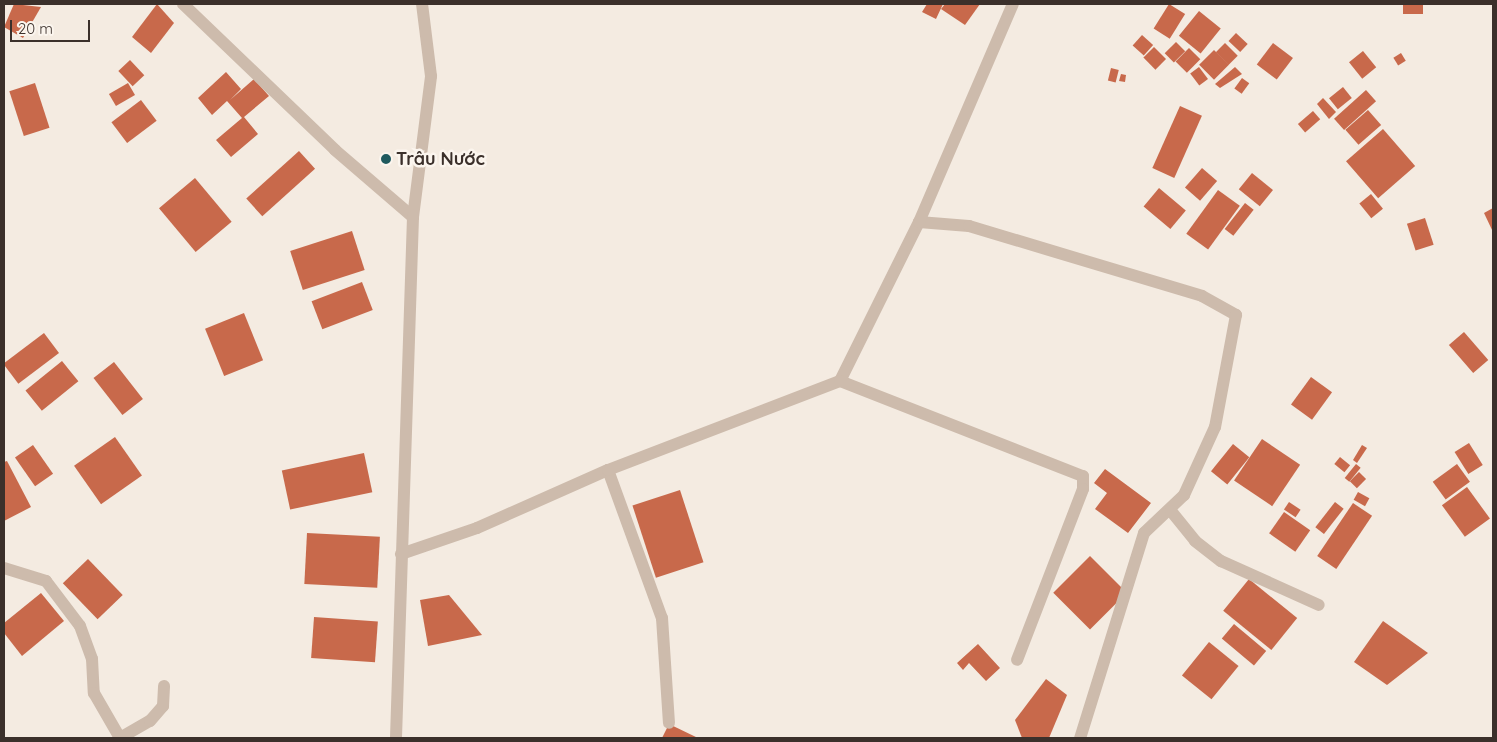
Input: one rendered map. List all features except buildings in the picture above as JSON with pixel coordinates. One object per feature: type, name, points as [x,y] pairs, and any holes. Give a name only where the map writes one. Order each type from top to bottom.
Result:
[{"type":"street","points":[[183,4],[335,150],[413,217]]},
{"type":"street","points":[[396,738],[413,217],[430,76],[422,4]]},
{"type":"street","points":[[840,381],[919,222],[1013,4]]},
{"type":"street","points":[[919,222],[969,226],[1202,296],[1236,315],[1215,427],[1194,479],[1170,511],[1144,533],[1080,738]]},
{"type":"street","points":[[401,554],[477,528],[608,470],[840,381],[1083,476],[1083,489],[1018,660]]},
{"type":"street","points":[[608,470],[662,618],[669,723]]},
{"type":"street","points":[[1170,511],[1195,541],[1220,561],[1319,605]]},
{"type":"street","points":[[4,568],[46,582],[80,626],[92,659],[94,693],[120,738],[150,722],[163,706],[164,686]]},
{"type":"place","name":"Trâu Nước","points":[[386,159]]}]
